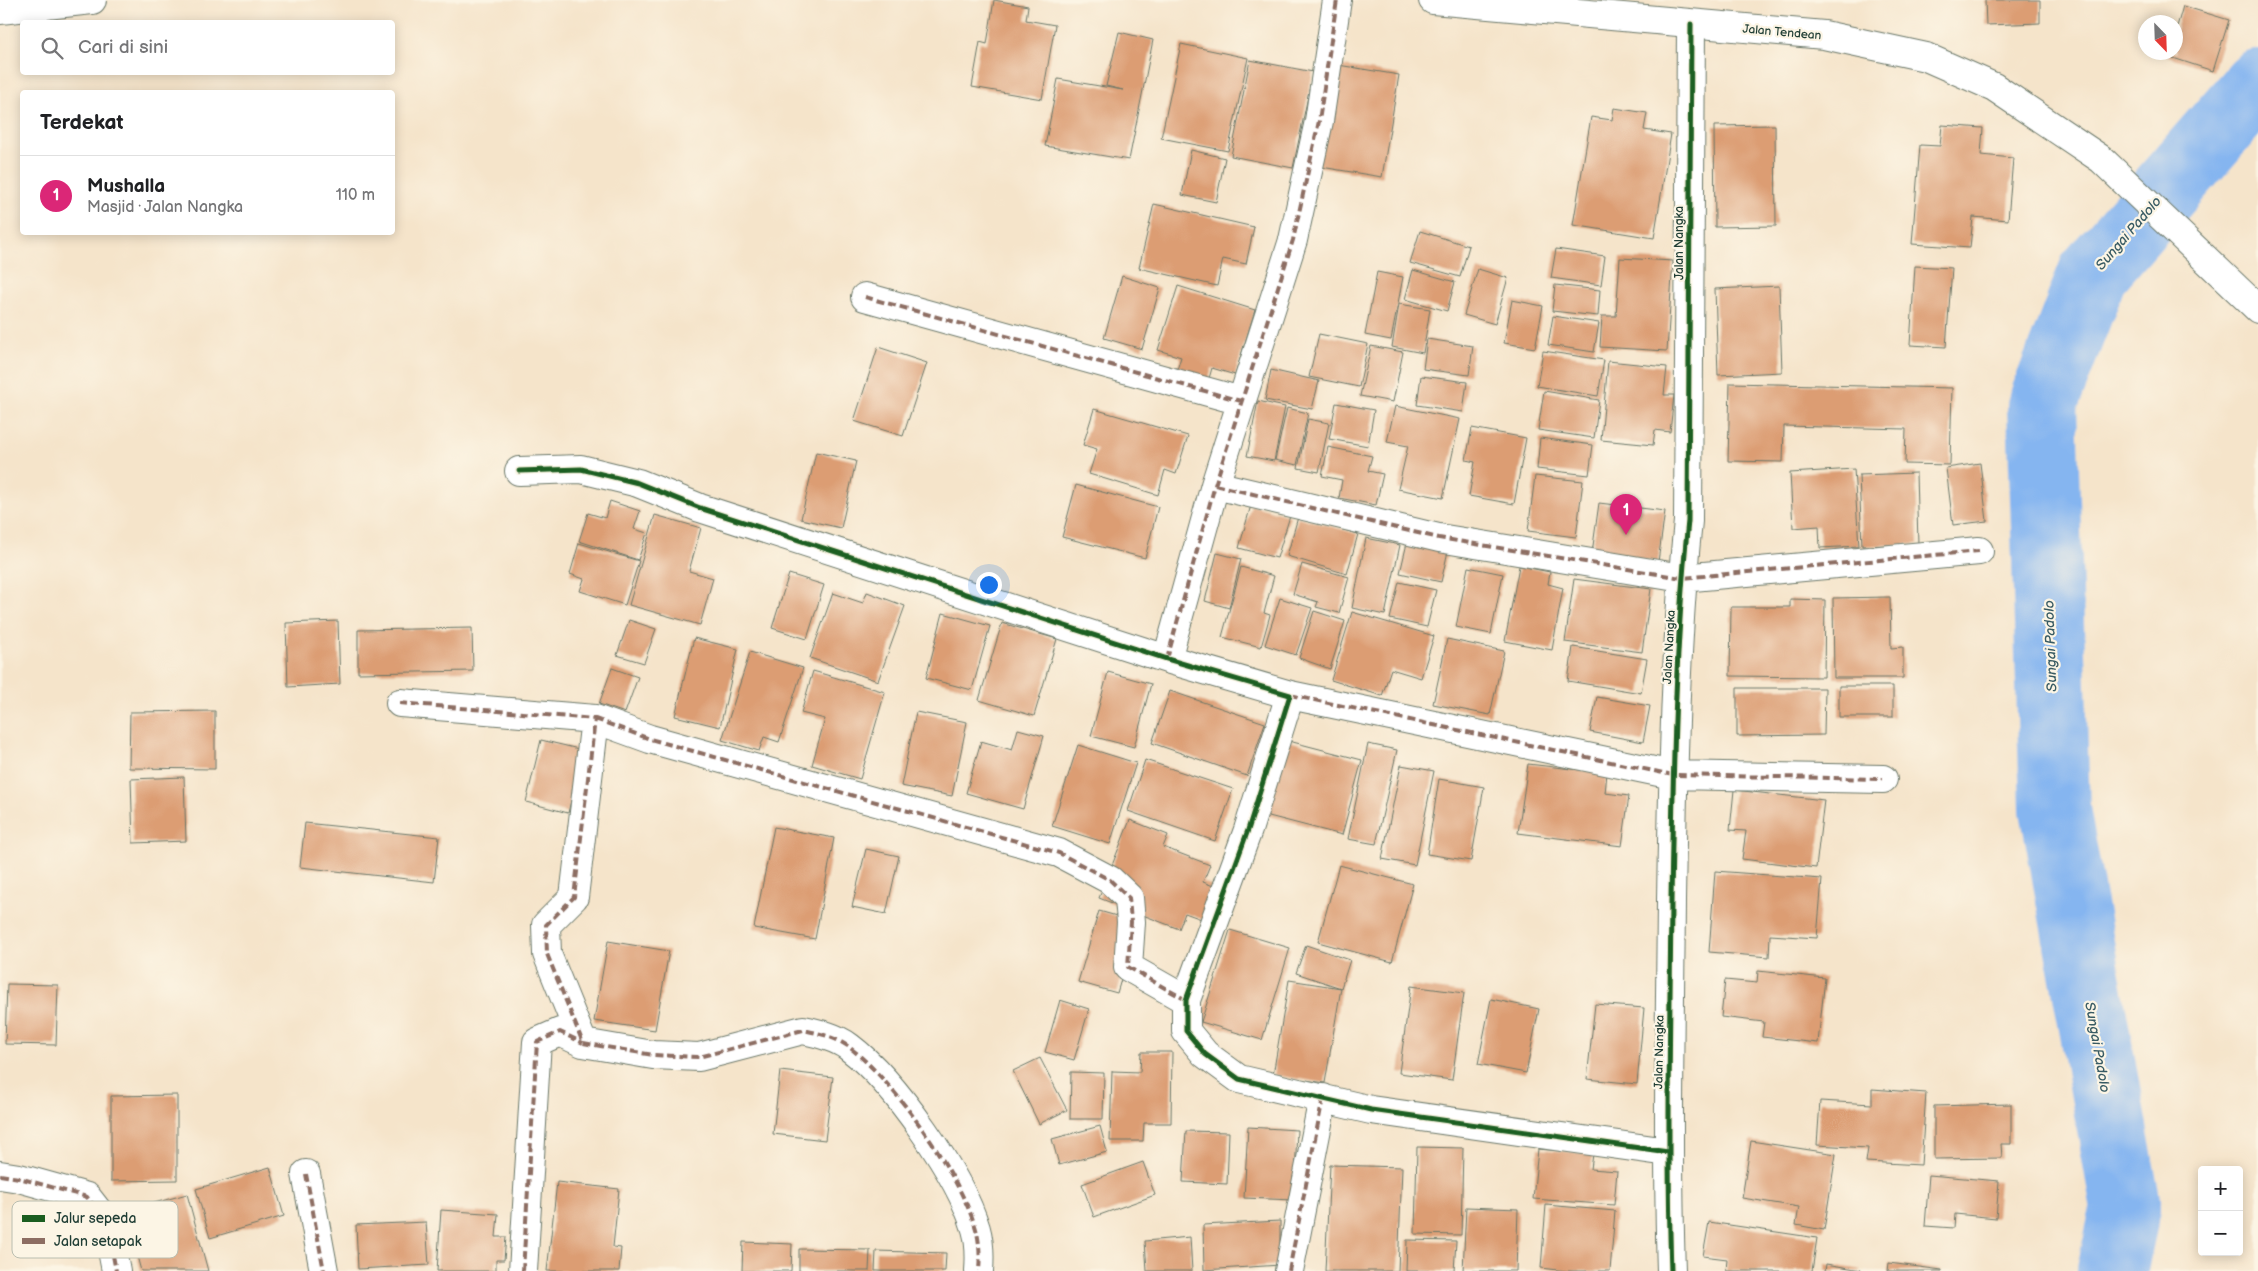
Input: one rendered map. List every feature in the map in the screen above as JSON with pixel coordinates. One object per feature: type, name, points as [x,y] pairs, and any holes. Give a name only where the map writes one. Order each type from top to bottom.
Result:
[{"type":"street","points":[[0,10],[92,0]]},
{"type":"street","points":[[1167,660],[1214,485],[1293,240],[1319,121],[1337,0]]},
{"type":"street","name":"Jalan Tendean","points":[[1433,0],[1824,35],[1926,56],[1994,87],[2101,158],[2258,309]]},
{"type":"street","name":"Jalan Nangka","points":[[1672,1271],[1668,1152],[1673,774],[1682,578],[1688,521],[1691,24]]},
{"type":"street","points":[[865,296],[1241,401]]},
{"type":"street","points":[[519,471],[581,469],[638,483],[700,508],[1167,660],[1290,695],[1673,774],[1883,779]]},
{"type":"street","points":[[1214,485],[1440,538],[1682,578],[1979,551]]},
{"type":"street","points":[[1290,695],[1248,830],[1186,1000],[1186,1031],[1205,1054],[1239,1079],[1371,1110],[1668,1152]]},
{"type":"street","points":[[400,703],[595,719],[650,739],[1059,854],[1110,880],[1129,898],[1131,922],[1128,967],[1186,1000]]},
{"type":"street","points":[[583,1042],[546,954],[546,925],[574,898],[595,719]]},
{"type":"street","points":[[522,1271],[537,1042],[560,1032],[583,1042],[653,1055],[699,1057],[803,1030],[820,1033],[847,1046],[882,1077],[903,1103],[946,1166],[963,1197],[976,1230],[980,1258],[979,1271]]},
{"type":"street","points":[[1288,1271],[1323,1098]]},
{"type":"street","points":[[306,1174],[324,1271]]},
{"type":"street","points":[[0,1175],[19,1178],[88,1197],[91,1201]]},
{"type":"street","points":[[114,1258],[116,1271]]},
{"type":"building","points":[[994,0],[1028,6],[1026,20],[1055,25],[1042,99],[972,87],[980,42],[987,44]]},
{"type":"building","points":[[1985,0],[2040,0],[2040,23],[1986,25]]},
{"type":"building","points":[[2183,6],[2229,20],[2213,71],[2179,60],[2183,60],[2183,15],[2180,15]]},
{"type":"building","points":[[1119,32],[1153,40],[1129,160],[1045,146],[1058,79],[1123,90],[1106,86]]},
{"type":"building","points":[[1181,44],[1248,58],[1228,151],[1161,138]]},
{"type":"building","points":[[1250,60],[1313,72],[1293,168],[1231,156]]},
{"type":"building","points":[[1332,64],[1399,75],[1382,177],[1315,166]]},
{"type":"building","points":[[1614,108],[1647,113],[1644,130],[1671,134],[1654,238],[1573,225],[1591,117],[1612,120]]},
{"type":"building","points":[[1775,125],[1776,226],[1715,227],[1714,126]]},
{"type":"building","points":[[1942,125],[1983,128],[1981,155],[2013,158],[2008,220],[1973,217],[1970,248],[1912,244],[1920,145],[1940,146]]},
{"type":"building","points":[[1191,150],[1225,158],[1216,202],[1182,195]]},
{"type":"building","points":[[1154,204],[1254,227],[1246,264],[1223,259],[1217,286],[1139,268]]},
{"type":"building","points":[[1420,231],[1469,246],[1460,277],[1410,263]]},
{"type":"building","points":[[1556,249],[1605,256],[1601,285],[1551,278]]},
{"type":"building","points":[[1620,258],[1673,261],[1667,351],[1600,347],[1602,316],[1616,316]]},
{"type":"building","points":[[1915,266],[1952,268],[1946,347],[1910,345]]},
{"type":"building","points":[[1478,269],[1508,278],[1495,324],[1464,315]]},
{"type":"building","points":[[1413,270],[1455,282],[1447,311],[1405,299]]},
{"type":"building","points":[[1377,272],[1403,277],[1391,340],[1365,335]]},
{"type":"building","points":[[1122,276],[1160,288],[1142,349],[1104,338]]},
{"type":"building","points":[[1555,285],[1600,290],[1598,316],[1552,311]]},
{"type":"building","points":[[1178,286],[1255,310],[1235,375],[1212,368],[1208,382],[1176,373],[1181,357],[1158,350]]},
{"type":"building","points":[[1779,286],[1782,372],[1718,375],[1715,289]]},
{"type":"building","points":[[1512,300],[1543,306],[1535,348],[1504,343]]},
{"type":"building","points":[[1399,304],[1430,309],[1423,353],[1392,347]]},
{"type":"building","points":[[1553,316],[1599,323],[1594,352],[1548,345]]},
{"type":"building","points":[[1319,334],[1368,344],[1359,387],[1309,377]]},
{"type":"building","points":[[1427,339],[1473,346],[1469,375],[1423,369]]},
{"type":"building","points":[[1371,346],[1403,352],[1393,402],[1360,396]]},
{"type":"building","points":[[878,347],[927,363],[903,436],[854,421]]},
{"type":"building","points":[[1543,351],[1604,360],[1598,396],[1537,386]]},
{"type":"building","points":[[1608,361],[1667,367],[1664,395],[1674,395],[1670,432],[1655,430],[1653,445],[1601,440]]},
{"type":"building","points":[[1271,370],[1319,381],[1312,409],[1265,400]]},
{"type":"building","points":[[1421,376],[1467,382],[1463,412],[1417,405]]},
{"type":"building","points":[[1730,383],[1952,388],[1950,465],[1905,464],[1906,429],[1784,426],[1783,462],[1728,461]]},
{"type":"building","points":[[1544,391],[1599,400],[1594,438],[1538,430]]},
{"type":"building","points":[[1258,401],[1285,407],[1274,461],[1247,456]]},
{"type":"building","points":[[1336,403],[1374,410],[1368,446],[1329,439]]},
{"type":"building","points":[[1395,406],[1460,419],[1443,498],[1398,489],[1408,446],[1387,442]]},
{"type":"building","points":[[1287,408],[1308,413],[1297,465],[1275,460]]},
{"type":"building","points":[[1094,409],[1188,436],[1176,474],[1165,470],[1158,495],[1089,474],[1097,449],[1083,445]]},
{"type":"building","points":[[1308,419],[1329,423],[1319,472],[1298,468]]},
{"type":"building","points":[[1472,428],[1526,438],[1514,504],[1469,496],[1475,462],[1466,460]]},
{"type":"building","points":[[1540,438],[1593,445],[1589,475],[1537,469]]},
{"type":"building","points":[[1328,447],[1372,456],[1368,471],[1383,474],[1376,505],[1339,498],[1342,480],[1322,476]]},
{"type":"building","points":[[816,452],[856,461],[841,528],[801,519]]},
{"type":"building","points":[[1980,463],[1987,521],[1953,525],[1946,468]]},
{"type":"building","points":[[1854,469],[1859,546],[1820,548],[1819,526],[1793,528],[1790,473]]},
{"type":"building","points":[[1916,473],[1918,544],[1862,546],[1859,475]]},
{"type":"building","points":[[1535,476],[1583,481],[1576,537],[1528,531]]},
{"type":"building","points":[[1076,485],[1158,507],[1145,558],[1062,537]]},
{"type":"building","points":[[610,501],[640,511],[634,529],[647,533],[638,560],[579,541],[588,513],[605,518]]},
{"type":"building","points":[[1599,503],[1665,511],[1658,562],[1592,553]]},
{"type":"building","points":[[1251,505],[1290,516],[1277,558],[1239,548]]},
{"type":"building","points":[[655,515],[701,528],[689,571],[713,578],[700,625],[629,605]]},
{"type":"building","points":[[1298,517],[1358,534],[1347,574],[1287,556]]},
{"type":"building","points":[[1366,538],[1400,545],[1385,615],[1352,608]]},
{"type":"building","points":[[579,543],[639,561],[625,605],[580,591],[584,579],[570,574]]},
{"type":"building","points":[[1407,543],[1448,551],[1441,582],[1400,573]]},
{"type":"building","points":[[1217,553],[1241,559],[1229,608],[1205,601]]},
{"type":"building","points":[[1302,564],[1349,577],[1339,613],[1316,607],[1318,602],[1293,594]]},
{"type":"building","points":[[1519,566],[1550,572],[1548,584],[1563,588],[1552,650],[1505,641]]},
{"type":"building","points":[[1241,567],[1274,576],[1264,613],[1270,615],[1261,647],[1222,637]]},
{"type":"building","points":[[1468,567],[1503,574],[1491,634],[1456,627]]},
{"type":"building","points":[[789,574],[824,585],[807,639],[772,628]]},
{"type":"building","points":[[1574,579],[1651,589],[1642,652],[1565,642]]},
{"type":"building","points":[[1399,582],[1436,590],[1427,627],[1390,619]]},
{"type":"building","points":[[867,592],[905,606],[878,681],[810,658],[833,593],[863,603]]},
{"type":"building","points":[[1890,597],[1891,648],[1903,647],[1903,678],[1834,678],[1833,598]]},
{"type":"building","points":[[1280,598],[1312,608],[1296,655],[1265,645]]},
{"type":"building","points":[[1790,599],[1825,600],[1824,677],[1730,676],[1731,607],[1790,607]]},
{"type":"building","points":[[1314,611],[1345,621],[1330,669],[1299,658]]},
{"type":"building","points":[[1352,612],[1434,636],[1421,678],[1391,669],[1382,696],[1331,680]]},
{"type":"building","points":[[943,613],[990,626],[972,690],[926,678]]},
{"type":"building","points":[[629,620],[656,629],[644,663],[617,655]]},
{"type":"building","points":[[338,621],[340,684],[288,687],[286,623]]},
{"type":"building","points":[[1002,623],[1057,639],[1034,716],[979,700]]},
{"type":"building","points":[[472,628],[473,671],[358,673],[358,630]]},
{"type":"building","points":[[694,638],[738,649],[720,727],[675,716]]},
{"type":"building","points":[[1447,639],[1504,651],[1490,715],[1433,704]]},
{"type":"building","points":[[1573,647],[1647,659],[1641,693],[1568,681]]},
{"type":"building","points":[[750,652],[803,668],[779,742],[764,737],[759,751],[722,740]]},
{"type":"building","points":[[612,668],[638,677],[625,713],[599,704]]},
{"type":"building","points":[[813,671],[885,692],[860,779],[812,765],[825,719],[801,713]]},
{"type":"building","points":[[1108,672],[1151,684],[1134,747],[1091,736]]},
{"type":"building","points":[[1839,686],[1893,686],[1893,717],[1839,717]]},
{"type":"building","points":[[1737,688],[1825,688],[1824,735],[1737,736]]},
{"type":"building","points":[[1170,691],[1265,723],[1247,776],[1152,743]]},
{"type":"building","points":[[1597,697],[1650,706],[1643,742],[1590,732]]},
{"type":"building","points":[[215,711],[215,769],[129,768],[130,712]]},
{"type":"building","points":[[916,712],[967,722],[952,796],[901,786]]},
{"type":"building","points":[[1018,729],[1044,736],[1023,809],[966,793],[981,741],[1012,750]]},
{"type":"building","points":[[541,740],[583,750],[568,813],[526,802]]},
{"type":"building","points":[[1285,740],[1362,760],[1342,835],[1265,815]]},
{"type":"building","points":[[1368,744],[1397,750],[1376,844],[1348,839]]},
{"type":"building","points":[[1078,745],[1136,763],[1110,844],[1052,826]]},
{"type":"building","points":[[1145,760],[1233,789],[1215,841],[1128,811]]},
{"type":"building","points":[[1528,764],[1607,773],[1605,793],[1629,796],[1622,846],[1518,833]]},
{"type":"building","points":[[1401,765],[1434,771],[1415,865],[1382,859]]},
{"type":"building","points":[[184,777],[186,841],[133,843],[131,779]]},
{"type":"building","points":[[1439,779],[1484,787],[1471,861],[1427,854]]},
{"type":"building","points":[[1734,790],[1824,800],[1816,868],[1742,859],[1746,831],[1730,830]]},
{"type":"building","points":[[1130,820],[1168,835],[1163,847],[1210,865],[1203,882],[1216,887],[1204,920],[1185,913],[1179,929],[1099,898]]},
{"type":"building","points":[[305,823],[439,837],[434,882],[300,867]]},
{"type":"building","points":[[774,827],[834,838],[815,939],[754,928]]},
{"type":"building","points":[[866,849],[899,856],[886,914],[852,907]]},
{"type":"building","points":[[1339,865],[1413,884],[1392,962],[1318,942]]},
{"type":"building","points":[[1715,871],[1822,879],[1817,938],[1770,935],[1769,957],[1709,952]]},
{"type":"building","points":[[1099,911],[1138,922],[1117,993],[1078,982]]},
{"type":"building","points":[[1230,930],[1290,948],[1262,1040],[1201,1022]]},
{"type":"building","points":[[608,941],[669,951],[655,1030],[594,1021]]},
{"type":"building","points":[[1306,945],[1350,960],[1341,988],[1296,973]]},
{"type":"building","points":[[1758,971],[1825,978],[1818,1043],[1762,1037],[1764,1022],[1721,1017],[1725,980],[1757,983]]},
{"type":"building","points":[[1289,980],[1341,988],[1325,1083],[1273,1075]]},
{"type":"building","points":[[7,984],[58,985],[56,1045],[5,1044]]},
{"type":"building","points":[[1411,986],[1464,993],[1452,1080],[1399,1073]]},
{"type":"building","points":[[1491,999],[1539,1009],[1526,1073],[1478,1064]]},
{"type":"building","points":[[1060,1000],[1089,1009],[1074,1060],[1045,1052]]},
{"type":"building","points":[[1595,1004],[1644,1008],[1637,1084],[1587,1079]]},
{"type":"building","points":[[1141,1052],[1172,1052],[1171,1123],[1144,1123],[1143,1141],[1110,1141],[1112,1071],[1140,1072]]},
{"type":"building","points":[[1040,1058],[1067,1110],[1039,1124],[1013,1071]]},
{"type":"building","points":[[780,1071],[833,1077],[825,1140],[773,1134]]},
{"type":"building","points":[[1071,1072],[1104,1073],[1103,1119],[1070,1119]]},
{"type":"building","points":[[1872,1089],[1926,1093],[1921,1165],[1866,1162],[1868,1148],[1817,1145],[1820,1101],[1872,1104]]},
{"type":"building","points":[[177,1095],[177,1180],[111,1181],[111,1096]]},
{"type":"building","points":[[2011,1104],[2011,1144],[2001,1144],[2002,1158],[1934,1159],[1934,1106]]},
{"type":"building","points":[[1100,1126],[1107,1152],[1059,1165],[1052,1139]]},
{"type":"building","points":[[1248,1127],[1297,1130],[1294,1200],[1244,1198]]},
{"type":"building","points":[[1186,1131],[1229,1132],[1227,1184],[1183,1182]]},
{"type":"building","points":[[1751,1141],[1836,1154],[1824,1230],[1796,1225],[1799,1207],[1742,1198]]},
{"type":"building","points":[[1417,1147],[1463,1148],[1461,1235],[1415,1234]]},
{"type":"building","points":[[1538,1149],[1593,1154],[1591,1169],[1617,1171],[1614,1205],[1533,1199]]},
{"type":"building","points":[[1143,1162],[1155,1195],[1094,1217],[1082,1184]]},
{"type":"building","points":[[1330,1165],[1402,1167],[1398,1271],[1325,1271]]},
{"type":"building","points":[[270,1167],[284,1216],[210,1238],[196,1189]]},
{"type":"building","points":[[1929,1175],[1999,1181],[1996,1218],[1955,1214],[1954,1228],[1925,1226]]},
{"type":"building","points":[[557,1182],[619,1189],[613,1247],[621,1248],[619,1271],[547,1271]]},
{"type":"building","points":[[187,1194],[208,1271],[141,1271],[138,1258],[178,1258],[178,1201],[161,1201]]},
{"type":"building","points":[[1546,1205],[1615,1211],[1610,1271],[1567,1271],[1541,1268]]},
{"type":"building","points":[[1466,1207],[1518,1209],[1516,1271],[1463,1271]]},
{"type":"building","points":[[441,1210],[498,1214],[496,1237],[506,1237],[504,1260],[496,1260],[496,1271],[437,1271]]},
{"type":"building","points":[[1280,1221],[1280,1265],[1204,1270],[1203,1225]]},
{"type":"building","points":[[426,1222],[429,1265],[358,1269],[356,1225]]},
{"type":"building","points":[[1709,1222],[1817,1238],[1812,1271],[1726,1271],[1727,1259],[1703,1256]]},
{"type":"building","points":[[1190,1237],[1192,1271],[1147,1271],[1145,1241]]},
{"type":"building","points":[[1407,1240],[1456,1241],[1454,1271],[1406,1271]]},
{"type":"building","points":[[743,1242],[792,1244],[791,1271],[742,1271]]},
{"type":"building","points":[[799,1249],[870,1250],[869,1271],[799,1271]]},
{"type":"building","points":[[876,1251],[946,1253],[945,1271],[875,1271]]},
{"type":"building","points":[[1889,1263],[1942,1270],[1942,1271],[1888,1271]]},
{"type":"building","points":[[1826,1264],[1861,1270],[1861,1271],[1825,1271]]},
{"type":"waterway","name":"Sungai Padolo","points":[[2112,1271],[2126,1207],[2055,809],[2042,406],[2093,273],[2258,84]]},
{"type":"marked path","points":[[1167,659],[1215,485],[1293,240],[1319,121],[1337,0]]},
{"type":"marked path","points":[[865,297],[1241,401]]},
{"type":"marked path","points":[[1215,485],[1439,538],[1682,578],[1979,551]]},
{"type":"marked path","points":[[1290,695],[1673,775],[1883,779]]},
{"type":"marked path","points":[[400,703],[595,719],[574,897],[546,925],[547,954],[583,1043],[653,1055],[699,1057],[803,1030],[827,1036],[844,1044],[867,1062],[886,1082],[905,1105],[941,1157],[968,1207],[976,1229],[979,1271]]},
{"type":"marked path","points":[[595,719],[650,739],[1059,853],[1110,880],[1129,898],[1131,922],[1128,967],[1186,1000]]},
{"type":"marked path","points":[[523,1271],[537,1042],[560,1032],[583,1043]]},
{"type":"marked path","points":[[1289,1271],[1323,1098]]},
{"type":"marked path","points":[[306,1174],[324,1271]]},
{"type":"marked path","points":[[0,1175],[19,1178],[87,1197],[90,1201]]},
{"type":"marked path","points":[[114,1258],[116,1271]]},
{"type":"cycle path","points":[[1671,1271],[1669,1133],[1671,901],[1677,663],[1688,521],[1691,24]]},
{"type":"cycle path","points":[[519,471],[581,469],[638,483],[700,508],[1167,659],[1290,695],[1248,830],[1186,1000],[1186,1031],[1205,1054],[1239,1079],[1371,1110],[1668,1152]]},
{"type":"place","name":"Mushalla","points":[[1626,535]]}]
